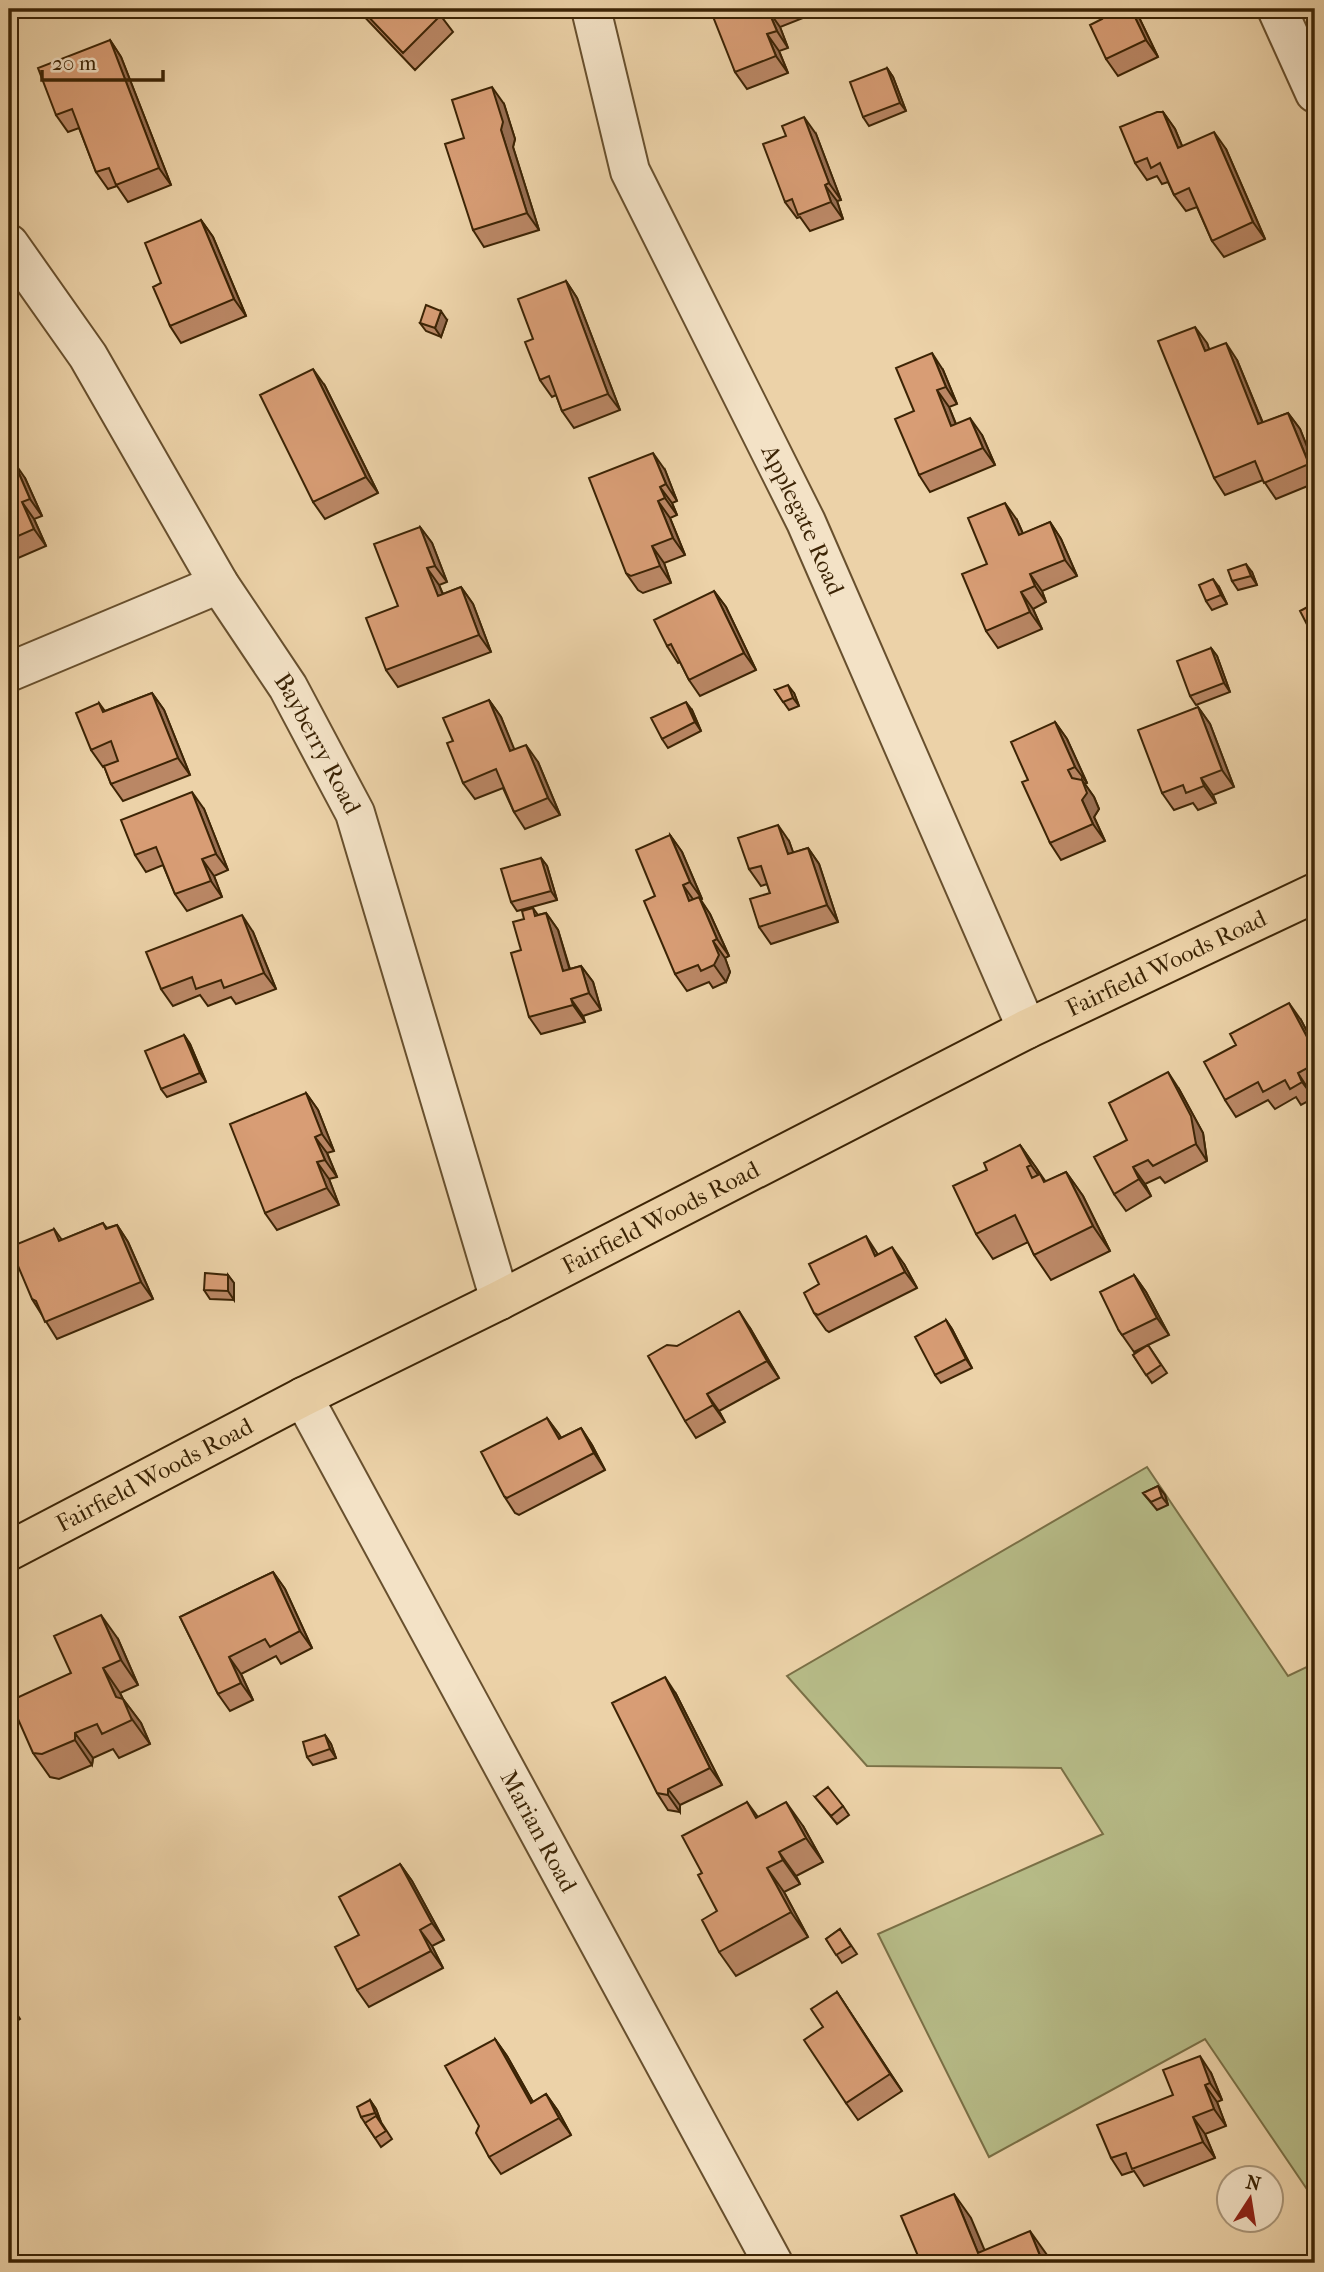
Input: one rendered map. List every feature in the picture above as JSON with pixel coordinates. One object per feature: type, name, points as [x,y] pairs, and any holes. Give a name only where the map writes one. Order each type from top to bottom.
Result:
[{"type":"main road","name":"Fairfield Woods Road","points":[[9,1551],[303,1397],[500,1300],[1027,1029],[1315,893]]},
{"type":"street","name":"Applegate Road","points":[[591,9],[630,170],[806,522],[1027,1029]]},
{"type":"street","points":[[1277,9],[1315,93]]},
{"type":"street","name":"Bayberry Road","points":[[9,244],[88,356],[219,584],[288,687],[355,813],[500,1300]]},
{"type":"street","points":[[9,673],[219,584]]},
{"type":"street","name":"Marian Road","points":[[303,1397],[773,2263]]},
{"type":"green space","points":[[1147,1467],[1288,1676],[1315,1663],[1315,2201],[1205,2039],[989,2157],[878,1934],[1103,1834],[1061,1768],[867,1766],[787,1676]]},
{"type":"building","points":[[361,9],[435,9],[441,15],[403,53]]},
{"type":"building","points":[[717,9],[770,9],[768,10],[777,31],[767,34],[776,56],[735,72],[712,14],[718,12]]},
{"type":"building","points":[[1097,9],[1131,9],[1146,40],[1106,59],[1090,25],[1102,19]]},
{"type":"building","points":[[110,40],[159,168],[116,185],[109,168],[96,172],[72,109],[56,115],[38,68]]},
{"type":"building","points":[[887,68],[900,103],[863,117],[850,82]]},
{"type":"building","points":[[492,87],[503,122],[501,130],[527,213],[473,230],[445,144],[464,138],[452,100]]},
{"type":"building","points":[[1163,112],[1178,148],[1214,132],[1253,222],[1212,241],[1189,188],[1174,195],[1160,163],[1151,168],[1147,158],[1135,163],[1120,127]]},
{"type":"building","points":[[804,117],[829,183],[825,185],[831,202],[798,215],[792,199],[785,202],[763,144],[786,136],[782,126]]},
{"type":"building","points":[[201,220],[234,299],[170,326],[153,287],[161,283],[145,243]]},
{"type":"building","points":[[566,281],[608,394],[562,411],[549,376],[540,380],[525,342],[533,339],[518,299]]},
{"type":"building","points":[[426,305],[441,311],[435,328],[420,323]]},
{"type":"building","points":[[1195,327],[1205,351],[1226,343],[1258,424],[1288,413],[1309,464],[1264,483],[1255,461],[1214,478],[1158,341]]},
{"type":"building","points":[[932,353],[946,387],[937,390],[951,426],[970,418],[983,448],[919,475],[895,419],[914,411],[896,368]]},
{"type":"building","points":[[313,369],[366,477],[313,502],[260,395]]},
{"type":"building","points":[[653,453],[666,484],[660,487],[665,498],[658,501],[673,538],[652,546],[660,566],[631,576],[626,573],[589,478]]},
{"type":"building","points":[[14,462],[30,499],[22,502],[34,529],[9,540],[9,464]]},
{"type":"building","points":[[1005,503],[1019,535],[1050,522],[1065,560],[1030,574],[1035,586],[1021,592],[1030,612],[986,631],[962,574],[987,564],[968,518]]},
{"type":"building","points":[[420,527],[435,566],[427,568],[438,596],[461,587],[479,635],[386,670],[366,618],[398,606],[374,544]]},
{"type":"building","points":[[1246,564],[1251,576],[1232,581],[1228,570]]},
{"type":"building","points":[[1213,579],[1221,595],[1206,601],[1199,585]]},
{"type":"building","points":[[714,591],[744,653],[689,680],[671,644],[667,646],[654,620]]},
{"type":"building","points":[[1315,603],[1315,640],[1300,611]]},
{"type":"building","points":[[1211,648],[1224,683],[1190,696],[1177,661]]},
{"type":"building","points":[[788,685],[793,698],[783,702],[775,690]]},
{"type":"building","points":[[152,693],[178,758],[111,784],[104,766],[118,761],[111,741],[91,750],[76,713],[99,703],[103,712]]},
{"type":"building","points":[[489,700],[510,751],[526,745],[548,798],[514,812],[496,769],[463,783],[447,743],[453,741],[443,718]]},
{"type":"building","points":[[686,702],[695,722],[662,739],[651,718]]},
{"type":"building","points":[[1198,707],[1222,770],[1201,778],[1204,786],[1186,793],[1183,785],[1162,793],[1138,730]]},
{"type":"building","points":[[1055,722],[1075,767],[1068,770],[1072,778],[1082,780],[1087,793],[1082,800],[1093,824],[1050,843],[1022,782],[1028,780],[1011,742]]},
{"type":"building","points":[[192,792],[216,854],[202,859],[211,881],[175,894],[156,847],[135,855],[121,820]]},
{"type":"building","points":[[778,825],[788,854],[808,848],[827,905],[759,927],[750,899],[770,893],[761,866],[749,869],[738,838]]},
{"type":"building","points":[[670,835],[690,882],[683,885],[689,901],[699,897],[717,939],[713,941],[719,955],[714,965],[701,971],[698,965],[675,974],[644,901],[655,896],[636,850]]},
{"type":"building","points":[[541,858],[551,891],[511,902],[501,869]]},
{"type":"building","points":[[533,908],[535,916],[546,913],[563,971],[581,966],[589,993],[571,999],[573,1005],[529,1017],[511,953],[521,950],[513,922],[524,919],[522,911]]},
{"type":"building","points":[[242,915],[264,973],[224,988],[221,980],[196,989],[192,977],[161,989],[146,952]]},
{"type":"building","points":[[1289,1003],[1315,1052],[1315,1064],[1298,1073],[1302,1082],[1290,1089],[1285,1080],[1263,1092],[1258,1082],[1225,1100],[1204,1062],[1236,1045],[1230,1034]]},
{"type":"building","points":[[184,1035],[200,1073],[161,1089],[145,1051]]},
{"type":"building","points":[[1168,1072],[1191,1116],[1196,1144],[1153,1166],[1148,1160],[1133,1167],[1139,1179],[1114,1194],[1094,1157],[1127,1140],[1109,1103]]},
{"type":"building","points":[[306,1093],[322,1134],[315,1137],[325,1160],[317,1162],[327,1188],[265,1213],[230,1124]]},
{"type":"building","points":[[1020,1145],[1031,1165],[1027,1167],[1032,1178],[1040,1174],[1044,1182],[1066,1172],[1093,1226],[1034,1255],[1015,1215],[976,1234],[953,1186],[987,1170],[984,1163]]},
{"type":"building","points":[[103,1223],[106,1229],[117,1225],[141,1282],[45,1322],[10,1247],[54,1229],[59,1241]]},
{"type":"building","points":[[866,1236],[875,1256],[892,1247],[905,1272],[818,1315],[814,1313],[804,1293],[819,1284],[809,1264]]},
{"type":"building","points":[[205,1273],[228,1275],[228,1291],[204,1290]]},
{"type":"building","points":[[1134,1275],[1157,1318],[1122,1335],[1100,1292]]},
{"type":"building","points":[[739,1311],[767,1361],[707,1394],[713,1405],[685,1421],[648,1356],[667,1345],[677,1346]]},
{"type":"building","points":[[946,1320],[966,1359],[935,1375],[915,1337]]},
{"type":"building","points":[[1148,1345],[1161,1365],[1146,1375],[1133,1355]]},
{"type":"building","points":[[547,1418],[559,1439],[581,1428],[594,1453],[507,1498],[481,1452]]},
{"type":"building","points":[[1158,1486],[1162,1497],[1151,1502],[1143,1493]]},
{"type":"building","points":[[273,1572],[300,1631],[270,1647],[265,1639],[229,1657],[241,1683],[218,1694],[180,1617]]},
{"type":"building","points":[[101,1615],[121,1660],[103,1668],[116,1697],[123,1699],[132,1720],[102,1734],[97,1724],[75,1733],[75,1740],[42,1754],[33,1753],[10,1701],[71,1673],[54,1636]]},
{"type":"building","points":[[665,1677],[710,1768],[668,1789],[668,1795],[657,1793],[612,1703]]},
{"type":"building","points":[[325,1735],[330,1749],[307,1757],[303,1742]]},
{"type":"building","points":[[828,1787],[843,1806],[831,1816],[815,1797]]},
{"type":"building","points":[[747,1802],[756,1818],[786,1802],[806,1838],[779,1852],[783,1860],[767,1868],[791,1912],[719,1952],[702,1920],[717,1911],[698,1875],[702,1873],[682,1836]]},
{"type":"building","points":[[400,1864],[432,1923],[420,1930],[431,1951],[357,1990],[335,1947],[359,1935],[339,1897]]},
{"type":"building","points":[[840,1929],[851,1946],[836,1955],[826,1939]]},
{"type":"building","points":[[837,1992],[890,2074],[846,2103],[804,2040],[823,2027],[811,2009]]},
{"type":"building","points":[[495,2039],[531,2103],[546,2094],[559,2118],[489,2157],[476,2133],[479,2126],[445,2066]]},
{"type":"building","points":[[1200,2056],[1210,2083],[1205,2085],[1214,2109],[1193,2117],[1203,2142],[1132,2169],[1126,2153],[1111,2158],[1097,2125],[1173,2095],[1163,2070]]},
{"type":"building","points":[[370,2100],[375,2113],[361,2117],[357,2107]]},
{"type":"building","points":[[376,2116],[386,2131],[375,2138],[365,2123]]},
{"type":"building","points":[[954,2194],[978,2253],[1030,2231],[1043,2263],[921,2263],[901,2216]]}]
